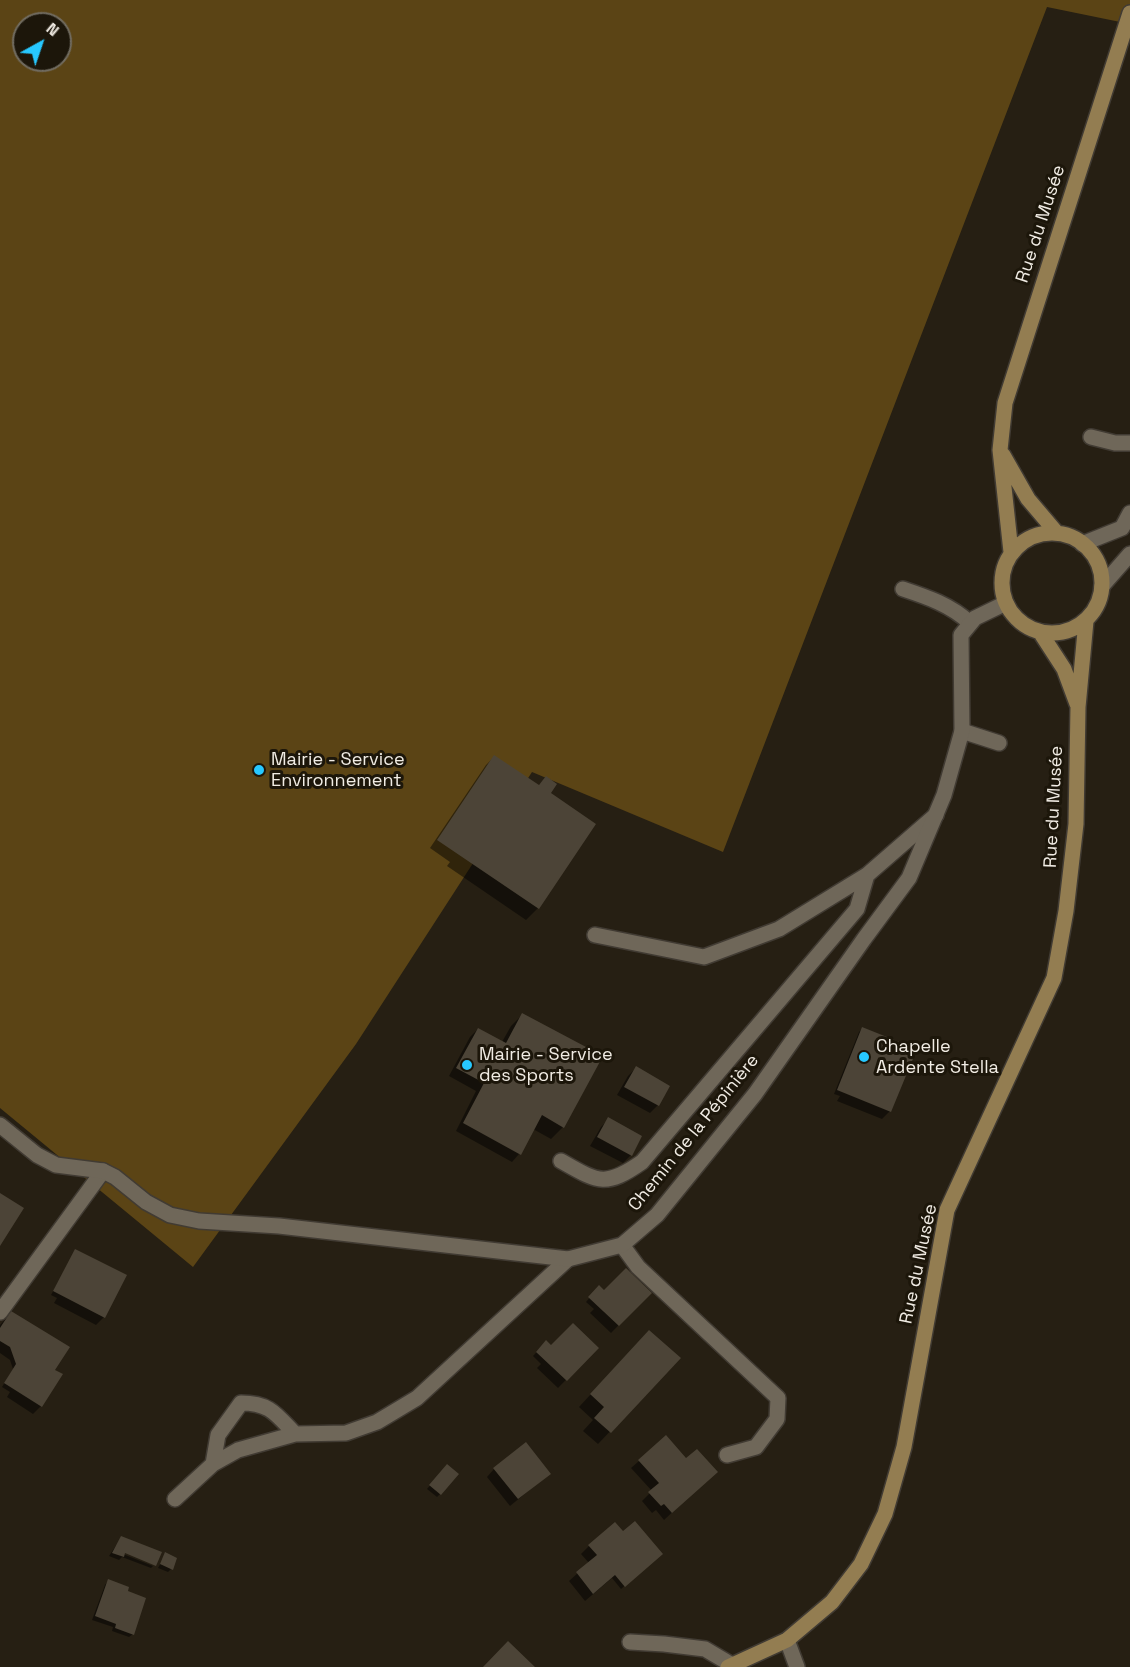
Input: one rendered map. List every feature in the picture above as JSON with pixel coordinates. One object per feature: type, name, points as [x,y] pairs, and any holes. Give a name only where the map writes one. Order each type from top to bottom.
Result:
[{"type":"main road","name":"Rue du Musée","points":[[1011,552],[1000,450],[1005,403],[1130,13]]},
{"type":"main road","points":[[1000,450],[1028,499],[1056,532]]},
{"type":"main road","points":[[1056,532],[1073,537],[1082,544],[1087,546],[1097,560],[1102,576],[1102,592],[1096,608],[1086,621],[1056,634],[1040,632],[1025,626],[1012,615],[1001,584],[1003,567],[1011,552],[1024,540],[1039,534],[1056,532]]},
{"type":"main road","name":"Rue du Musée","points":[[730,1666],[787,1640],[832,1602],[861,1564],[885,1514],[904,1447],[947,1210],[1054,978],[1066,911],[1076,824],[1078,707],[1086,621]]},
{"type":"main road","name":"Rue du Musée","points":[[1040,632],[1065,669],[1078,707]]},
{"type":"street","points":[[1090,437],[1115,443],[1130,443]]},
{"type":"street","points":[[1082,544],[1122,528],[1130,513]]},
{"type":"street","points":[[1102,586],[1130,554]]},
{"type":"street","points":[[903,589],[938,601],[959,613],[970,623],[975,618],[1006,603]]},
{"type":"street","name":"Chemin de la Pépinière","points":[[0,1125],[37,1155],[56,1165],[103,1171],[115,1177],[146,1202],[170,1215],[199,1221],[279,1226],[567,1259],[622,1245],[657,1215],[755,1094],[909,878],[944,795],[962,732],[961,635],[970,623]]},
{"type":"street","points":[[962,732],[999,743]]},
{"type":"street","points":[[595,935],[704,957],[779,929],[867,875],[936,815]]},
{"type":"street","points":[[561,1161],[594,1179],[608,1179],[626,1173],[642,1162],[857,909],[867,875]]},
{"type":"street","points":[[0,1312],[103,1171]]},
{"type":"street","points":[[622,1245],[638,1267],[777,1398],[777,1419],[756,1447],[727,1455]]},
{"type":"street","points":[[176,1499],[213,1464],[238,1450],[295,1434],[346,1433],[377,1422],[417,1398],[567,1259]]},
{"type":"street","points":[[213,1464],[218,1435],[242,1403],[258,1403],[275,1414],[295,1434]]},
{"type":"street","points":[[787,1640],[797,1667]]},
{"type":"street","points":[[630,1642],[705,1649],[730,1666]]},
{"type":"shaded area","points":[[0,0],[1130,0],[1130,24],[1047,7],[723,852],[532,772],[356,1044],[193,1267],[0,1108]]},
{"type":"building","points":[[494,755],[539,785],[546,776],[557,784],[551,793],[596,824],[539,909],[437,840]]},
{"type":"building","points":[[522,1013],[603,1056],[564,1128],[542,1115],[521,1155],[463,1123],[484,1083],[456,1068],[478,1028],[506,1043]]},
{"type":"building","points":[[862,1027],[917,1049],[891,1112],[837,1090]]},
{"type":"building","points":[[636,1066],[670,1086],[659,1106],[624,1087]]},
{"type":"building","points":[[608,1117],[642,1136],[632,1156],[597,1137]]},
{"type":"building","points":[[0,1193],[24,1208],[0,1246]]},
{"type":"building","points":[[75,1249],[127,1275],[105,1318],[53,1291]]},
{"type":"building","points":[[626,1268],[652,1293],[619,1326],[588,1297],[599,1285],[604,1290]]},
{"type":"building","points":[[11,1311],[70,1347],[55,1370],[63,1374],[42,1407],[4,1383],[16,1364],[10,1347],[0,1341],[0,1328]]},
{"type":"building","points":[[573,1323],[599,1348],[567,1381],[536,1352],[546,1340],[551,1345]]},
{"type":"building","points":[[649,1330],[681,1358],[611,1433],[594,1418],[604,1407],[590,1394]]},
{"type":"building","points":[[666,1435],[686,1458],[697,1449],[718,1472],[672,1513],[664,1504],[661,1506],[648,1492],[659,1483],[638,1460]]},
{"type":"building","points":[[526,1442],[551,1474],[518,1499],[493,1468]]},
{"type":"building","points":[[447,1464],[459,1474],[441,1495],[429,1485]]},
{"type":"building","points":[[635,1521],[663,1554],[625,1587],[615,1575],[593,1594],[576,1572],[597,1555],[588,1545],[615,1522],[623,1531]]},
{"type":"building","points":[[121,1536],[162,1552],[156,1566],[125,1553],[124,1557],[112,1553]]},
{"type":"building","points":[[165,1552],[177,1558],[173,1570],[160,1564]]},
{"type":"building","points":[[108,1579],[129,1587],[128,1591],[146,1598],[134,1635],[115,1628],[116,1624],[95,1616]]},
{"type":"building","points":[[508,1641],[535,1667],[483,1667]]},
{"type":"place","name":"Mairie - Service Environnement","points":[[259,770]]},
{"type":"place","name":"Chapelle Ardente Stella","points":[[864,1057]]},
{"type":"place","name":"Mairie - Service des Sports","points":[[467,1065]]}]
